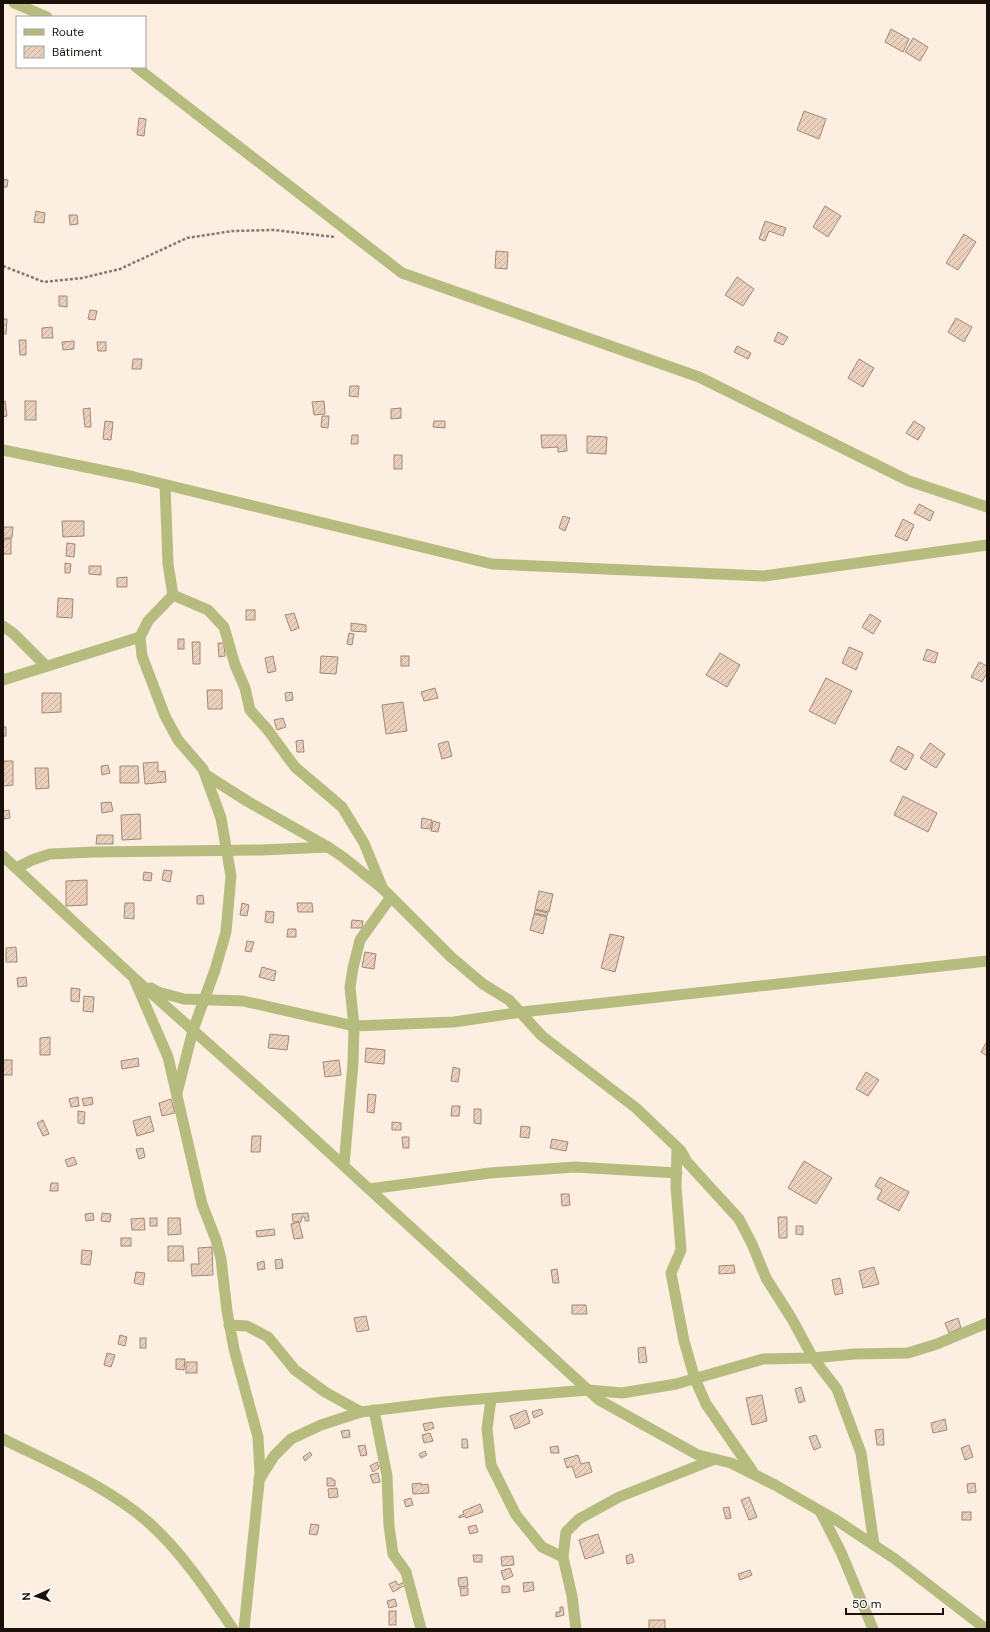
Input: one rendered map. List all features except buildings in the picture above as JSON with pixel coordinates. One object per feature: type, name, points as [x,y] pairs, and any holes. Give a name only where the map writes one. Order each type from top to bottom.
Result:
[{"type":"street","points":[[14,3],[45,16]]},
{"type":"street","points":[[137,68],[402,273],[699,377],[909,481],[987,507]]},
{"type":"street","points":[[3,450],[165,485],[492,564],[764,576],[987,545]]},
{"type":"street","points":[[165,485],[168,564],[173,595]]},
{"type":"street","points":[[173,595],[148,621],[140,637],[142,656],[165,716],[178,740],[203,769],[206,775],[221,818],[231,876],[226,932],[216,970],[193,1030],[177,1095]]},
{"type":"street","points":[[173,595],[208,610],[224,627],[235,665],[245,688],[250,710],[267,729],[295,767],[342,807],[364,843],[383,889]]},
{"type":"street","points":[[3,626],[14,634],[46,666]]},
{"type":"street","points":[[3,680],[140,637]]},
{"type":"street","points":[[206,775],[247,801],[328,847],[383,889],[451,958],[483,984],[509,1000],[522,1012],[542,1036],[636,1108],[677,1148],[687,1162],[738,1219],[752,1244],[766,1278],[792,1318],[813,1358],[837,1390],[861,1453],[874,1545]]},
{"type":"street","points":[[16,868],[32,860],[50,854],[94,852],[226,851],[328,847]]},
{"type":"street","points":[[3,856],[133,977],[344,1165],[599,1400],[698,1455],[731,1463],[820,1511],[895,1559],[984,1628]]},
{"type":"street","points":[[344,1165],[350,1107],[354,1026],[350,987],[360,940],[391,897]]},
{"type":"street","points":[[133,977],[158,992],[184,999],[244,1001],[354,1026],[454,1022],[522,1012],[987,960]]},
{"type":"street","points":[[133,977],[168,1057],[202,1204],[216,1240],[221,1259],[229,1325],[258,1437],[259,1480],[244,1629]]},
{"type":"street","points":[[677,1148],[676,1173],[678,1220],[682,1250],[671,1273],[684,1341],[695,1379],[706,1404],[754,1475]]},
{"type":"street","points":[[370,1189],[418,1181],[490,1173],[575,1167],[676,1173]]},
{"type":"street","points":[[259,1480],[274,1456],[291,1439],[320,1425],[361,1412],[588,1390],[622,1393],[676,1384],[763,1359],[813,1358],[854,1354],[908,1353],[937,1344],[987,1323]]},
{"type":"street","points":[[229,1325],[247,1326],[268,1337],[295,1370],[325,1392],[361,1412]]},
{"type":"street","points":[[491,1399],[487,1429],[491,1465],[516,1515],[542,1547],[563,1557]]},
{"type":"street","points":[[374,1410],[387,1476],[389,1526],[393,1554],[406,1572],[421,1629]]},
{"type":"street","points":[[3,1439],[114,1497],[148,1522],[179,1554],[210,1595],[233,1629]]},
{"type":"street","points":[[576,1629],[572,1596],[563,1557],[566,1532],[579,1519],[619,1497],[715,1459]]},
{"type":"street","points":[[820,1511],[841,1552],[873,1629]]},
{"type":"path","points":[[3,266],[44,282],[82,278],[120,269],[187,238],[232,231],[274,230],[318,234],[339,238]]}]
